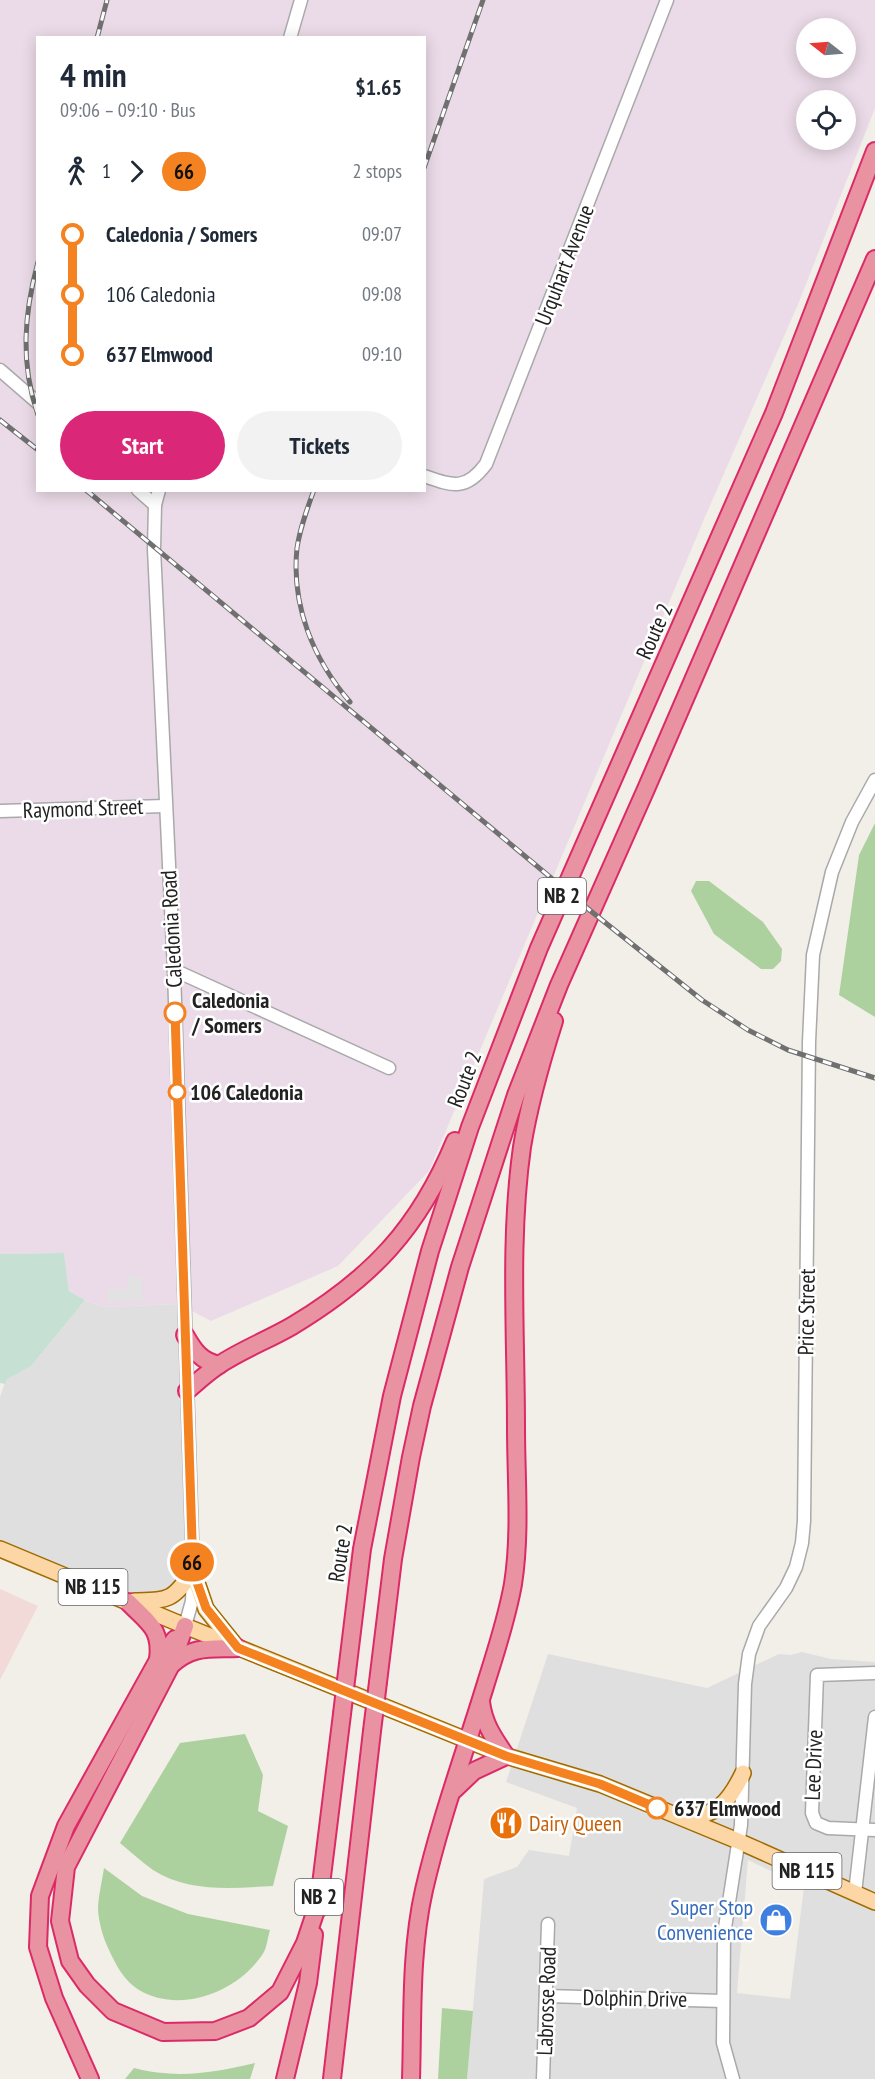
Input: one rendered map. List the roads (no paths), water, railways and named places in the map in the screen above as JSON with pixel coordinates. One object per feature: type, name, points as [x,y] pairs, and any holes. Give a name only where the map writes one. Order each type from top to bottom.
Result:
[{"type":"highway","name":"Route 2","points":[[285,2079],[308,1983],[362,1549],[395,1385],[443,1207],[470,1127],[539,948],[757,453],[875,151]]},
{"type":"highway","name":"NB 2","points":[[332,2079],[386,1614],[402,1506],[422,1406],[437,1348],[489,1173],[516,1095],[559,985],[875,259]]},
{"type":"highway","points":[[411,2079],[418,1923],[433,1854],[505,1619],[516,1552],[515,1236],[522,1146],[537,1078],[571,978],[582,933]]},
{"type":"highway","points":[[187,1391],[219,1365],[286,1329],[321,1306],[357,1280],[388,1251],[429,1197],[476,1092],[497,1057]]},
{"type":"highway","points":[[185,1335],[195,1353],[208,1362],[219,1365]]},
{"type":"highway","points":[[128,1602],[156,1631],[164,1662],[66,1867],[60,1921],[70,1960],[87,1985],[113,2011],[163,2032],[215,2031],[249,2018],[280,1992],[305,1943],[319,1901]]},
{"type":"highway","points":[[90,2079],[54,1998],[38,1947],[40,1896],[66,1826],[185,1626]]},
{"type":"highway","points":[[164,1662],[203,1649],[238,1648]]},
{"type":"highway","points":[[453,1791],[474,1771],[506,1756],[488,1731],[483,1718],[481,1701]]},
{"type":"main road","name":"NB 115","points":[[0,1549],[506,1756],[600,1784],[738,1841],[875,1902]]},
{"type":"main road","points":[[128,1602],[172,1597],[193,1571]]},
{"type":"main road","points":[[193,1571],[206,1608],[238,1648]]},
{"type":"main road","points":[[676,1816],[692,1817],[708,1813],[723,1805],[734,1793],[743,1773]]},
{"type":"street","points":[[291,36],[301,0]]},
{"type":"street","name":"Urquhart Avenue","points":[[426,477],[449,484],[464,484],[476,478],[486,464],[667,0]]},
{"type":"street","points":[[0,370],[36,401]]},
{"type":"street","points":[[140,492],[155,505]]},
{"type":"street","name":"Caledonia Road","points":[[158,492],[155,505],[154,549],[174,970],[193,1571],[192,1602],[185,1626]]},
{"type":"street","name":"Price Street","points":[[733,2079],[723,2043],[723,1934],[741,1825],[745,1684],[749,1654],[759,1626],[786,1588],[796,1567],[802,1543],[809,1042],[813,955],[832,872],[852,822],[875,780]]},
{"type":"street","name":"Raymond Street","points":[[0,811],[165,806]]},
{"type":"street","points":[[174,970],[389,1068]]},
{"type":"street","name":"Lee Drive","points":[[869,1829],[828,1828],[816,1823],[812,1813],[816,1675],[875,1673]]},
{"type":"street","points":[[855,1893],[869,1829],[875,1717]]},
{"type":"street","name":"Labrosse Road","points":[[543,2079],[549,1924]]},
{"type":"street","name":"Dolphin Drive","points":[[546,1996],[723,2001]]},
{"type":"railway","points":[[98,36],[107,0]]},
{"type":"railway","points":[[426,162],[483,0]]},
{"type":"railway","points":[[36,270],[26,338],[28,376],[36,409]]},
{"type":"railway","points":[[0,420],[36,448]]},
{"type":"railway","points":[[88,492],[592,912],[702,1000],[748,1030],[788,1050],[875,1078]]},
{"type":"railway","points":[[313,492],[297,548],[296,569],[301,610],[307,630],[325,668],[350,702]]},
{"type":"place","name":"Caledonia / Somers","points":[[175,1013]]},
{"type":"place","name":"106 Caledonia","points":[[177,1092]]},
{"type":"place","name":"637 Elmwood","points":[[657,1808]]},
{"type":"place","name":"Dairy Queen","points":[[506,1823]]},
{"type":"place","name":"Super Stop Convenience","points":[[776,1920]]}]
